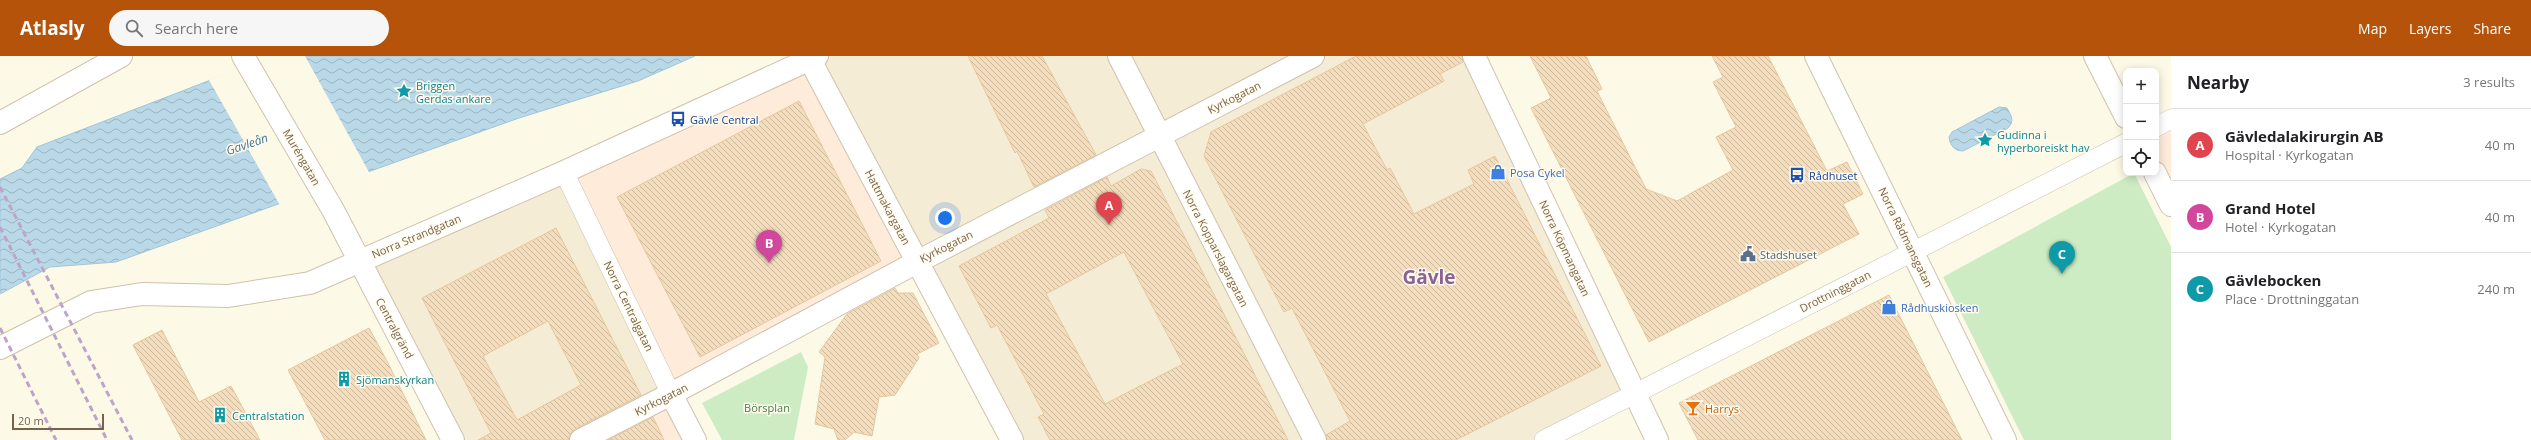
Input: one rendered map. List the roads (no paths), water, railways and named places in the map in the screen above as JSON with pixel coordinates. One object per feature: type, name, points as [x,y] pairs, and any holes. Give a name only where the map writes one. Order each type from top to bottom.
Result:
[{"type":"street","points":[[0,124],[121,56]]},
{"type":"street","name":"Norra Kopparslagargatan","points":[[1119,56],[1158,136],[1315,440]]},
{"type":"street","name":"Kyrkogatan","points":[[581,440],[671,394],[917,262],[1313,56]]},
{"type":"street","name":"Norra Köpmangatan","points":[[1474,56],[1657,440]]},
{"type":"street","name":"Norra Rådmansgatan","points":[[1816,56],[2005,440]]},
{"type":"street","points":[[2095,56],[2123,111]]},
{"type":"street","name":"Muréngatan","points":[[244,58],[325,197],[359,260]]},
{"type":"street","name":"Norra Strandgatan","points":[[0,348],[91,302],[142,294],[228,296],[310,283],[359,260],[411,239],[564,172],[813,58]]},
{"type":"street","name":"Hattmakargatan","points":[[813,58],[917,262],[1012,440]]},
{"type":"street","points":[[2159,125],[2171,119]]},
{"type":"street","name":"Drottninggatan","points":[[1544,440],[2123,145]]},
{"type":"street","name":"Norra Centralgatan","points":[[564,172],[671,394],[695,440]]},
{"type":"street","points":[[2156,176],[2171,205]]},
{"type":"street","name":"Centralgränd","points":[[359,260],[454,440]]},
{"type":"water","name":"Gavleån","points":[[273,56],[695,56],[638,81],[519,118],[116,262],[50,267],[0,294],[0,179],[22,168],[37,147]]},
{"type":"water","points":[[1999,107],[2007,108],[2011,116],[2012,120],[2008,128],[1963,151],[1957,150],[1953,147],[1950,143],[1949,137],[1952,132]]},
{"type":"railway","points":[[0,187],[132,440]]},
{"type":"railway","points":[[0,227],[107,440]]},
{"type":"railway","points":[[0,328],[56,440]]},
{"type":"place","name":"Briggen Gerdas ankare","points":[[404,91]]},
{"type":"place","name":"Gävle Central","points":[[678,119]]},
{"type":"place","name":"Gudinna i hyperboreiskt hav","points":[[1985,140]]},
{"type":"place","name":"Posa Cykel","points":[[1498,172]]},
{"type":"place","name":"Rådhuset","points":[[1797,175]]},
{"type":"place","name":"Gävledalakirurgin AB","points":[[1109,225]]},
{"type":"place","name":"Stadshuset","points":[[1748,254]]},
{"type":"place","name":"Grand Hotel","points":[[769,263]]},
{"type":"place","name":"Gävlebocken","points":[[2062,274]]},
{"type":"place","name":"Rådhuskiosken","points":[[1889,307]]},
{"type":"place","name":"Sjömanskyrkan","points":[[344,379]]},
{"type":"place","name":"Harrys","points":[[1693,408]]},
{"type":"place","name":"Centralstation","points":[[220,415]]},
{"type":"district","name":"Gävle","points":[[1429,277]]},
{"type":"park label","name":"Börsplan","points":[[767,407]]}]
